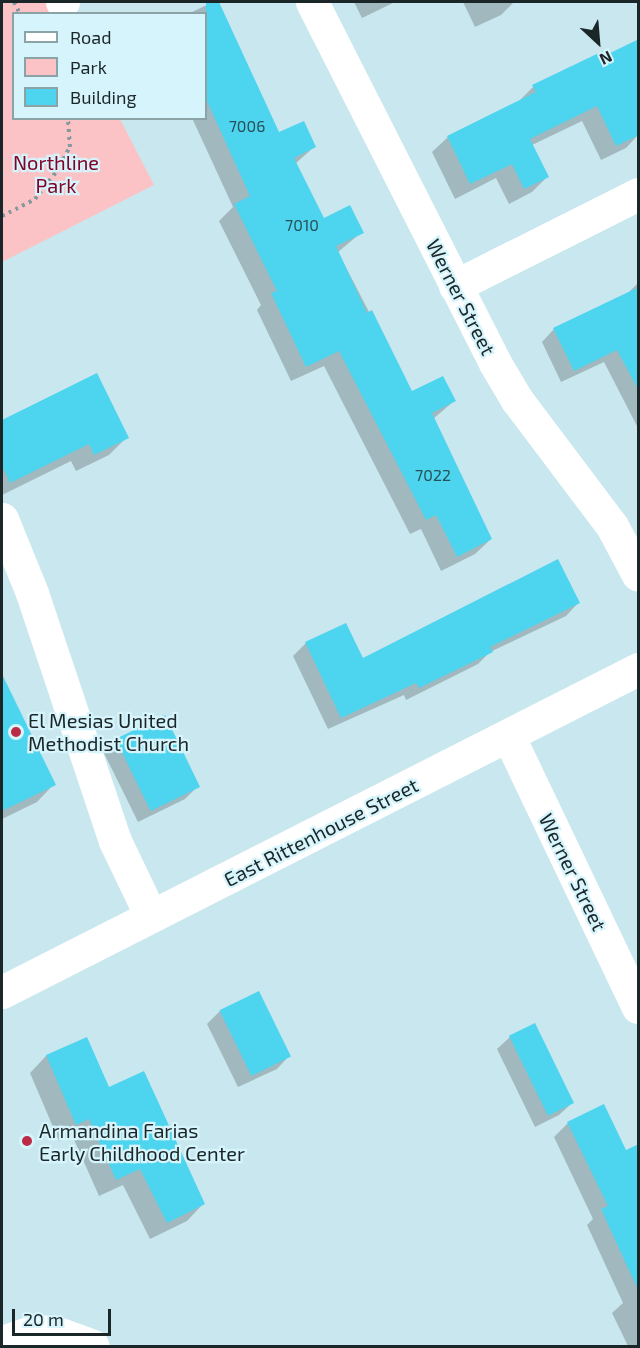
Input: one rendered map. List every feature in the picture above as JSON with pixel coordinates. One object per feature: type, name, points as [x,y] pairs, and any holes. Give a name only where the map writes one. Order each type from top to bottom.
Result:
[{"type":"street","name":"Werner Street","points":[[312,2],[455,286],[517,400],[612,526],[639,575]]},
{"type":"street","points":[[455,286],[639,194]]},
{"type":"street","points":[[2,519],[32,593],[115,841],[152,916]]},
{"type":"street","name":"East Rittenhouse Street","points":[[2,992],[509,737],[639,669]]},
{"type":"street","name":"Werner Street","points":[[509,737],[639,1007]]},
{"type":"street","points":[[2,1342],[34,1331],[55,1332],[93,1347]]},
{"type":"path","points":[[2,216],[35,199],[56,172],[70,147],[68,120]]},
{"type":"green space","name":"Northline Park","points":[[2,2],[62,2],[67,12],[12,12],[12,120],[121,120],[154,185],[2,262]]},
{"type":"building","points":[[206,2],[219,2],[279,132],[304,121],[316,147],[294,158],[324,218],[350,205],[364,233],[336,246],[367,313],[372,310],[412,391],[443,376],[456,401],[432,413],[492,539],[457,557],[436,515],[426,520],[339,351],[306,367],[271,293],[277,291],[234,204],[250,196],[207,101]]},
{"type":"building","points":[[639,39],[639,135],[616,146],[597,106],[530,139],[549,177],[524,189],[512,164],[470,184],[447,136],[536,92],[532,85],[603,51],[606,55]]},
{"type":"building","points":[[639,287],[639,391],[617,350],[574,371],[553,328]]},
{"type":"building","points":[[97,373],[129,438],[94,455],[89,444],[10,483],[2,465],[2,420]]},
{"type":"building","points":[[558,559],[580,603],[490,647],[493,652],[419,688],[416,683],[341,718],[305,642],[346,623],[363,658]]},
{"type":"building","name":"El Mesias United Methodist Church","points":[[2,674],[56,785],[2,811]]},
{"type":"building","points":[[165,715],[200,787],[151,811],[116,739]]},
{"type":"building","points":[[259,991],[291,1057],[251,1076],[219,1010]]},
{"type":"building","points":[[535,1023],[574,1103],[548,1116],[509,1036]]},
{"type":"building","points":[[87,1037],[109,1087],[144,1071],[205,1204],[167,1223],[140,1169],[116,1180],[89,1119],[76,1125],[46,1055]]},
{"type":"building","points":[[604,1104],[626,1150],[639,1144],[639,1292],[601,1209],[608,1206],[567,1122]]},
{"type":"place","name":"El Mesias United Methodist Church","points":[[16,732]]},
{"type":"place","name":"Armandina Farias Early Childhood Center","points":[[27,1141]]}]
